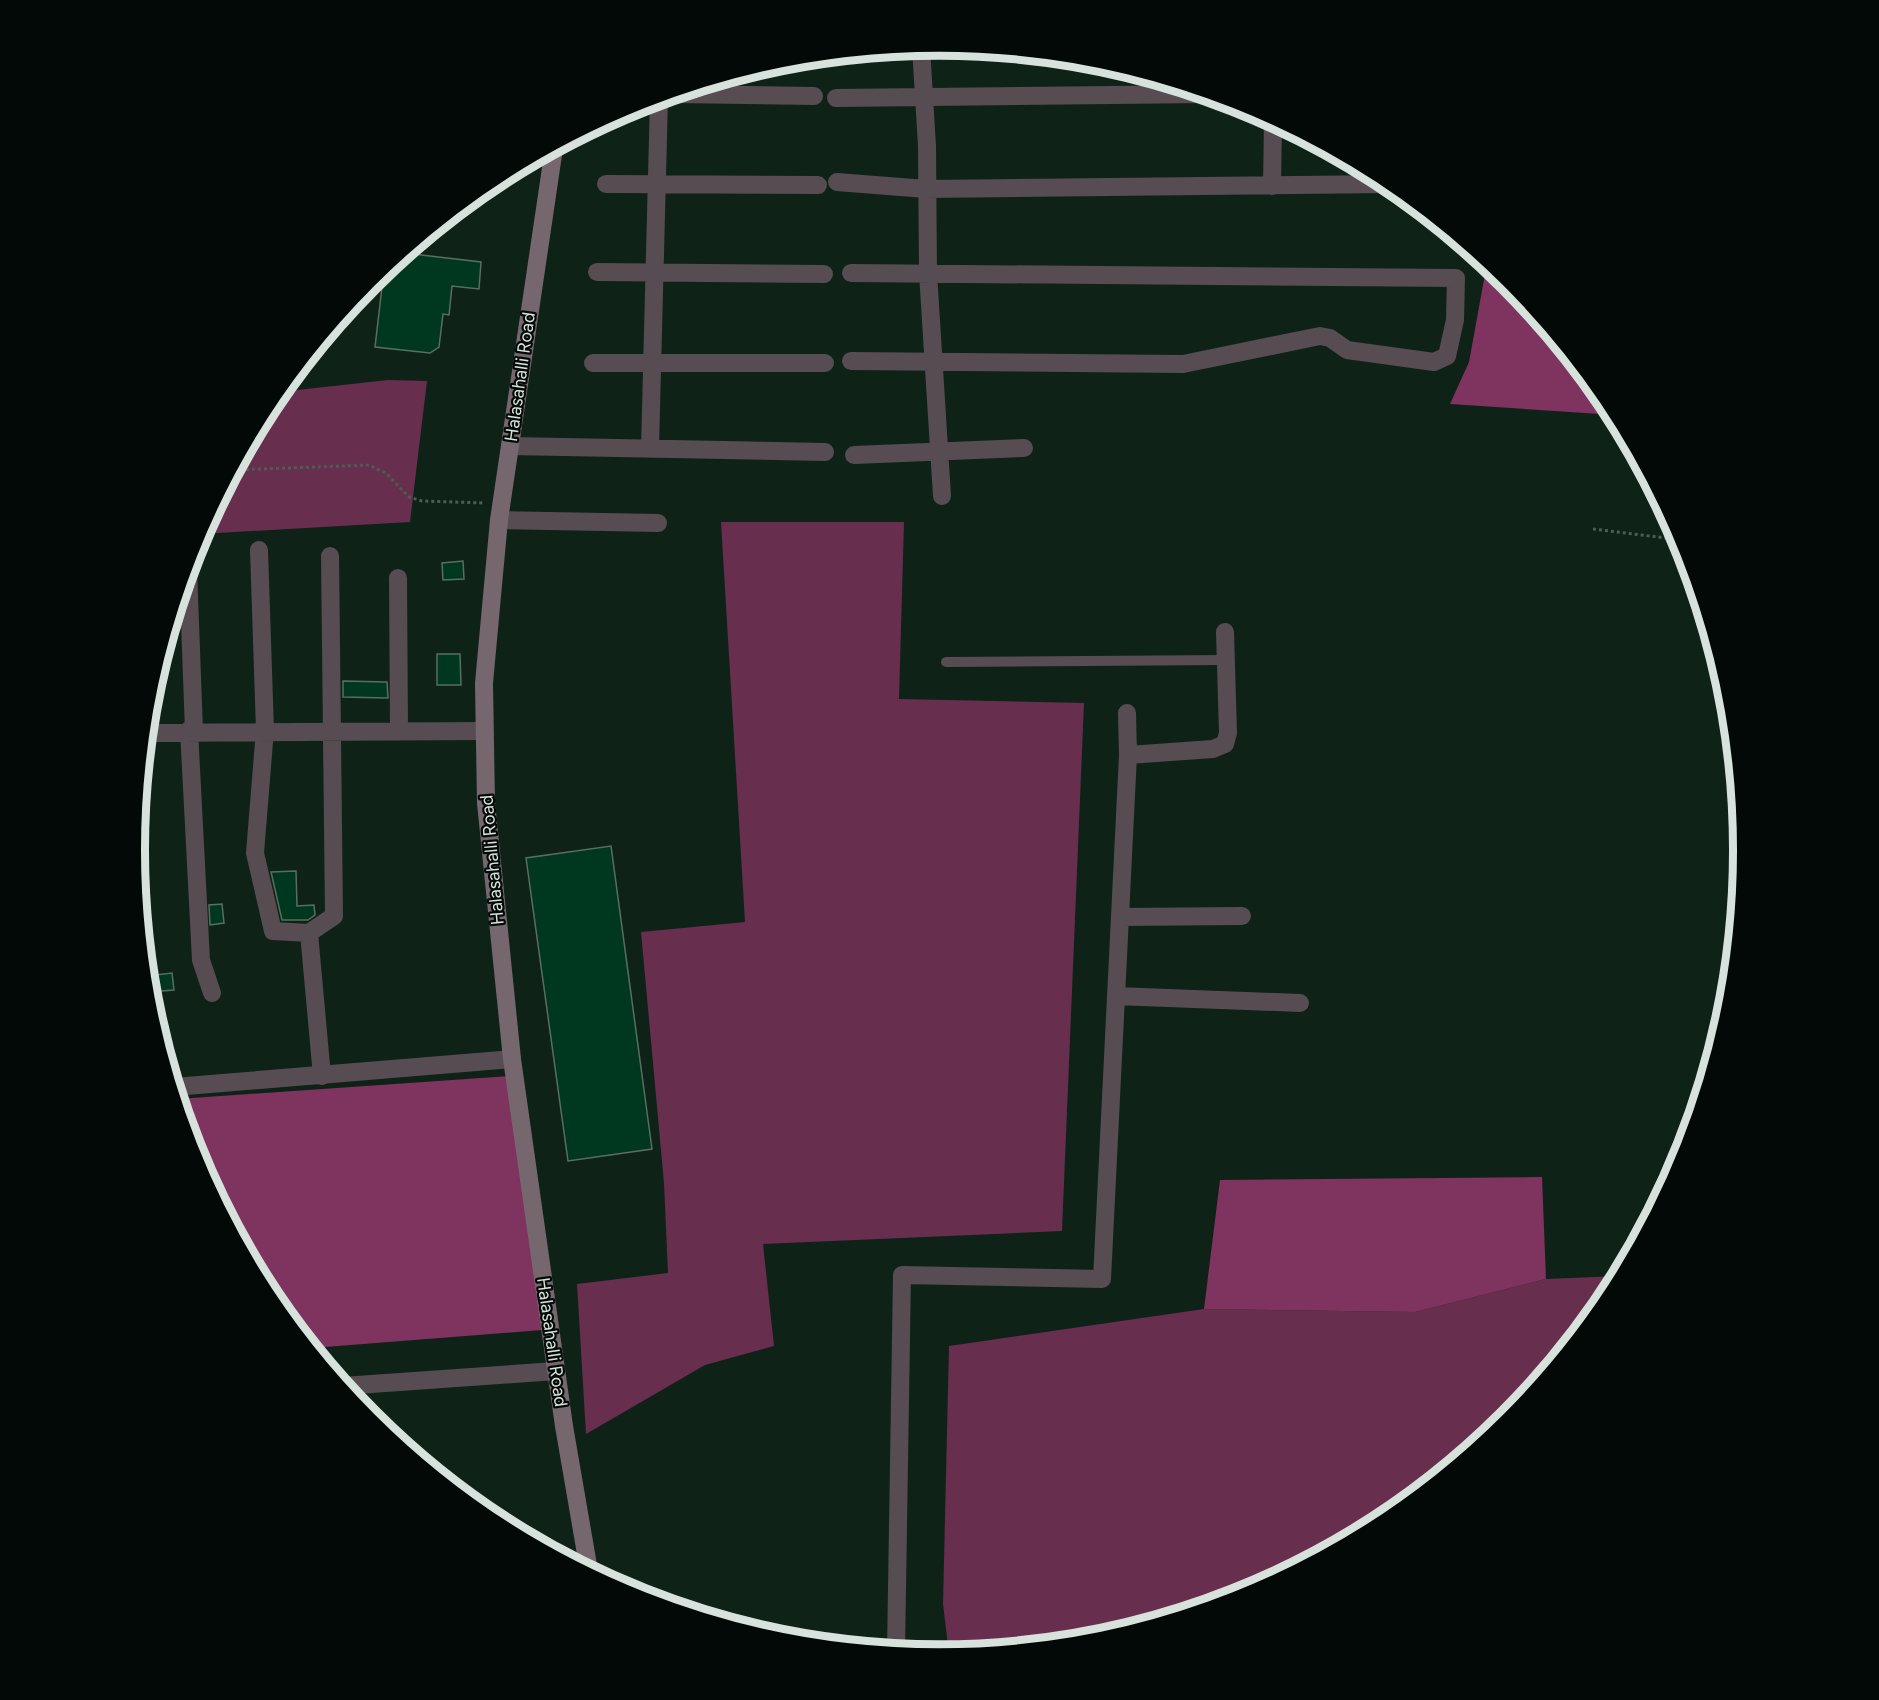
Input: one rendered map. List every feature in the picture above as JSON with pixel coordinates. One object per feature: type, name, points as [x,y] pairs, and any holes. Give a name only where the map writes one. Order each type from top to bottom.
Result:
[{"type":"main road","name":"Halasahalli Road","points":[[553,156],[500,512],[484,683],[484,731],[486,803],[512,1059],[556,1371],[588,1563]]},
{"type":"street","points":[[922,56],[928,273],[942,496]]},
{"type":"street","points":[[696,94],[814,96]]},
{"type":"street","points":[[836,98],[1183,94]]},
{"type":"street","points":[[650,448],[659,107]]},
{"type":"street","points":[[1272,186],[1273,129]]},
{"type":"street","points":[[837,182],[926,189],[1373,184]]},
{"type":"street","points":[[606,184],[818,185]]},
{"type":"street","points":[[597,272],[824,274]]},
{"type":"street","points":[[851,273],[1456,278],[1455,320],[1447,356],[1434,362],[1347,350],[1330,338],[1320,336],[1183,364],[934,364],[851,361]]},
{"type":"street","points":[[594,363],[825,363]]},
{"type":"street","points":[[510,446],[825,452]]},
{"type":"street","points":[[854,455],[1024,448]]},
{"type":"street","points":[[500,512],[658,523]]},
{"type":"street","points":[[259,550],[265,730],[255,852],[273,932],[309,933],[334,916],[330,556]]},
{"type":"street","points":[[398,578],[399,731]]},
{"type":"street","points":[[188,591],[191,730],[201,960],[212,993]]},
{"type":"street","points":[[1128,754],[1213,748],[1224,744],[1228,733],[1225,632]]},
{"type":"street","points":[[896,1643],[902,1275],[1102,1279],[1128,754],[1127,713]]},
{"type":"street","points":[[154,732],[191,730],[484,731]]},
{"type":"street","points":[[1120,917],[1242,916]]},
{"type":"street","points":[[309,933],[322,1076]]},
{"type":"street","points":[[1116,996],[1300,1003]]},
{"type":"street","points":[[181,1086],[512,1059]]},
{"type":"street","points":[[353,1385],[556,1371]]},
{"type":"lane","points":[[946,662],[1226,660]]},
{"type":"path","points":[[242,470],[369,465],[386,473],[408,497],[500,512]]},
{"type":"path","points":[[1593,529],[1671,539]]},
{"type":"shaded area","points":[[1485,273],[1537,326],[1570,366],[1603,414],[1450,404],[1469,362]]},
{"type":"shaded area","points":[[388,380],[427,381],[410,522],[211,533],[251,453],[292,391]]},
{"type":"shaded area","points":[[721,522],[904,522],[899,699],[1084,703],[1062,1231],[763,1244],[774,1346],[705,1365],[586,1434],[577,1284],[668,1273],[664,1183],[641,932],[745,922]]},
{"type":"shaded area","points":[[510,1076],[542,1330],[320,1347],[279,1291],[251,1247],[205,1154],[185,1099]]},
{"type":"shaded area","points":[[1542,1177],[1546,1279],[1415,1312],[1204,1309],[1220,1180]]},
{"type":"shaded area","points":[[1609,1276],[1570,1334],[1501,1412],[1423,1480],[1381,1511],[1337,1538],[1291,1563],[1244,1584],[1145,1617],[1043,1638],[991,1643],[948,1644],[943,1604],[949,1346],[1204,1309],[1415,1312],[1546,1279]]},
{"type":"building","points":[[415,254],[481,262],[479,289],[452,286],[449,315],[443,314],[439,347],[430,353],[375,347],[382,284]]},
{"type":"building","points":[[463,561],[464,579],[443,580],[442,563]]},
{"type":"building","points":[[437,654],[460,654],[461,685],[437,685]]},
{"type":"building","points":[[343,681],[387,682],[388,698],[343,697]]},
{"type":"building","points":[[611,846],[652,1149],[568,1161],[526,858]]},
{"type":"building","points":[[296,871],[297,906],[314,905],[315,915],[308,920],[282,920],[271,872]]},
{"type":"building","points":[[222,904],[224,923],[210,925],[209,905]]},
{"type":"building","points":[[172,973],[174,990],[158,991],[155,975]]}]
